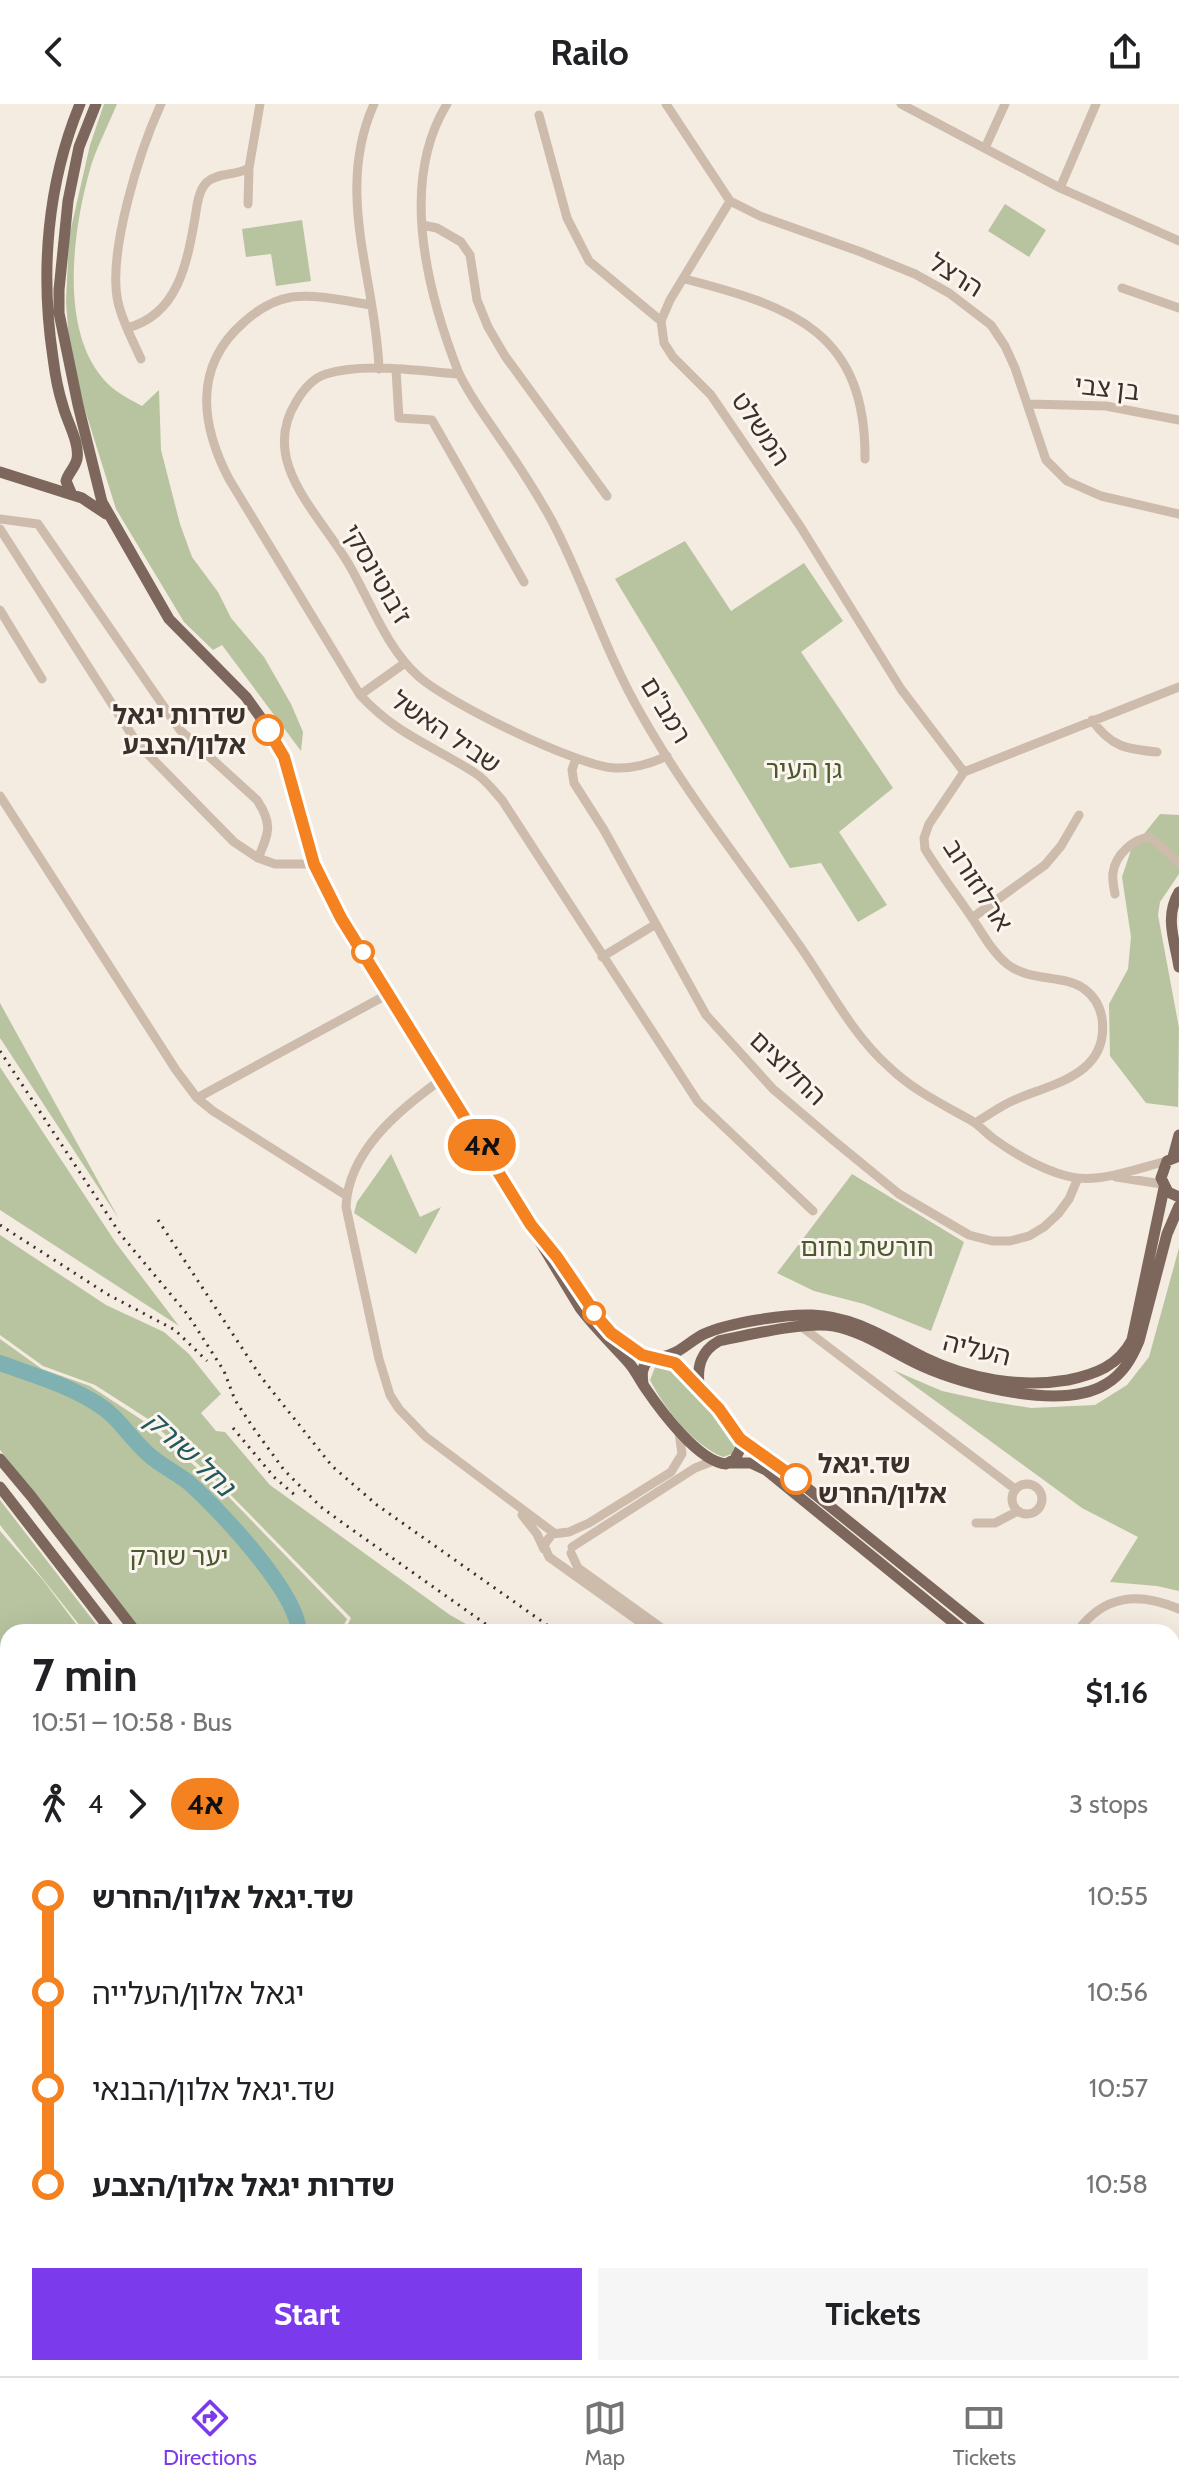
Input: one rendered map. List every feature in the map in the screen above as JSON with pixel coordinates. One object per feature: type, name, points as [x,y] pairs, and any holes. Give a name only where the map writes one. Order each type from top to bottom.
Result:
[{"type":"main road","points":[[77,496],[67,486],[77,459],[52,353],[47,315],[47,249],[52,201],[62,155],[80,104]]},
{"type":"main road","points":[[96,104],[79,147],[68,201],[59,313],[102,502],[113,523],[169,619],[239,689],[261,718],[284,757],[314,864],[341,918],[390,993],[580,1308],[629,1363],[678,1429],[713,1461],[719,1464],[751,1463],[766,1470],[955,1624]]},
{"type":"main road","points":[[38,484],[85,467],[97,481]]},
{"type":"main road","points":[[0,472],[77,496],[100,508],[113,523]]},
{"type":"main road","points":[[77,496],[92,494],[97,481]]},
{"type":"main road","points":[[1179,892],[1171,907],[1170,917],[1179,967]]},
{"type":"main road","points":[[1173,1158],[1179,1135]]},
{"type":"main road","name":"העליה","points":[[656,1358],[681,1351],[697,1338],[714,1331],[782,1317],[813,1315],[851,1323],[935,1363],[980,1377],[1046,1384],[1089,1376],[1115,1363],[1132,1340],[1163,1186],[1161,1172],[1173,1158]]},
{"type":"main road","points":[[1163,1186],[1179,1197]]},
{"type":"main road","name":"העליה","points":[[699,1386],[700,1360],[712,1345],[727,1339],[828,1325],[852,1331],[922,1366],[967,1383],[1030,1394],[1062,1395],[1097,1388],[1123,1370],[1133,1356],[1167,1234],[1179,1206]]},
{"type":"main road","points":[[531,1225],[605,1327],[635,1351],[675,1363],[699,1386],[740,1439],[788,1472],[976,1624]]},
{"type":"main road","points":[[643,1384],[642,1370],[656,1358]]},
{"type":"main road","points":[[731,1463],[740,1449],[740,1439]]},
{"type":"main road","points":[[0,1459],[130,1624]]},
{"type":"main road","points":[[0,1487],[106,1624]]},
{"type":"street","points":[[141,359],[118,304],[116,265],[137,173],[161,104]]},
{"type":"street","points":[[248,204],[249,168],[260,104]]},
{"type":"street","points":[[374,104],[359,153],[357,182],[358,234],[378,331],[379,369]]},
{"type":"street","name":"רמב\"ם","points":[[447,104],[427,145],[420,197],[430,274],[459,374],[540,499],[560,536],[623,681],[667,756],[860,1036],[887,1066],[915,1089],[936,1104],[975,1123],[1014,1152],[1056,1172],[1078,1178],[1109,1176],[1173,1158]]},
{"type":"street","points":[[539,115],[567,218],[589,261],[661,321],[670,300],[730,201],[666,104]]},
{"type":"street","points":[[901,104],[1060,188],[1179,241]]},
{"type":"street","points":[[985,148],[1005,104]]},
{"type":"street","points":[[1060,188],[1096,104]]},
{"type":"street","points":[[127,328],[143,324],[158,312],[169,301],[181,280],[198,202],[208,182],[215,177],[249,168]]},
{"type":"street","name":"הרצל","points":[[730,201],[760,216],[915,274],[949,293],[991,325],[1005,346],[1029,404],[1046,460],[1067,481],[1101,496],[1179,514]]},
{"type":"street","points":[[422,225],[437,228],[461,242],[470,255],[477,300],[488,327],[505,356],[607,496]]},
{"type":"street","points":[[685,279],[787,311],[823,336],[848,368],[859,395],[865,427],[865,459]]},
{"type":"street","points":[[1122,288],[1179,308]]},
{"type":"street","name":"שביל האשל","points":[[371,305],[312,296],[289,298],[269,305],[233,332],[211,370],[206,398],[208,425],[215,451],[360,695],[380,717],[478,774],[502,800],[698,1102],[813,1211]]},
{"type":"street","name":"המשלט","points":[[661,321],[664,343],[673,357],[711,395],[800,526],[901,689],[964,772]]},
{"type":"street","name":"ז'בוטינסקי","points":[[459,374],[379,369],[326,374],[311,382],[289,412],[282,432],[291,476],[348,563],[387,636],[405,663],[420,677],[465,708],[576,758],[612,768],[644,765],[667,756]]},
{"type":"street","points":[[396,370],[399,418],[432,420],[524,582]]},
{"type":"street","name":"בן צבי","points":[[1029,404],[1106,406],[1179,420]]},
{"type":"street","points":[[0,519],[38,524],[180,730],[257,800],[267,814],[269,825],[258,858]]},
{"type":"street","points":[[0,529],[137,743],[234,842],[258,858],[275,864],[314,864]]},
{"type":"street","points":[[0,610],[42,679]]},
{"type":"street","points":[[360,695],[405,663]]},
{"type":"street","points":[[964,772],[1179,687]]},
{"type":"street","points":[[1092,720],[1103,736],[1117,745],[1157,752]]},
{"type":"street","name":"החלוצים","points":[[576,758],[572,770],[574,783],[604,830],[706,1015],[773,1089],[899,1194],[969,1235],[992,1241],[1010,1241],[1029,1236],[1058,1214],[1078,1178]]},
{"type":"street","name":"ארלוזורוב","points":[[964,772],[937,810],[924,838],[925,849],[993,950],[1017,971],[1084,988],[1101,1011],[1103,1028],[1086,1068],[1067,1080],[1011,1102],[975,1123]]},
{"type":"street","points":[[0,796],[197,1098],[347,1196]]},
{"type":"street","points":[[972,918],[1045,865],[1061,846],[1079,815]]},
{"type":"street","points":[[1115,894],[1113,872],[1119,859],[1138,839],[1150,837],[1179,863]]},
{"type":"street","points":[[602,957],[656,924]]},
{"type":"street","points":[[197,1098],[390,993]]},
{"type":"street","points":[[442,1079],[406,1105],[382,1131],[358,1165],[347,1196],[346,1207],[379,1359],[390,1395],[426,1437],[525,1514],[571,1540],[572,1550],[582,1571],[656,1624]]},
{"type":"street","name":"רמב\"ם","points":[[1109,1176],[1163,1186]]},
{"type":"street","points":[[825,1346],[822,1340],[828,1325]]},
{"type":"street","points":[[802,1327],[1015,1489]]},
{"type":"street","points":[[544,1550],[547,1538],[589,1523],[671,1472],[682,1454],[678,1429]]},
{"type":"street","points":[[557,1561],[564,1560],[572,1550],[695,1468],[713,1461]]},
{"type":"street","points":[[976,1523],[995,1523],[1018,1511],[1027,1514],[1036,1511],[1042,1498],[1038,1488],[1029,1484],[1015,1489]]},
{"type":"street","points":[[494,1487],[537,1534],[549,1557],[643,1624]]},
{"type":"street","points":[[1015,1489],[1012,1498],[1018,1511]]},
{"type":"street","points":[[1083,1624],[1098,1609],[1125,1599],[1152,1600],[1179,1609]]},
{"type":"green space","points":[[104,104],[117,104],[89,173],[74,257],[77,317],[84,345],[97,370],[115,390],[125,396],[142,406],[159,390],[161,450],[192,557],[218,592],[231,618],[264,657],[291,704],[303,732],[301,751],[222,645],[213,650],[184,622],[116,509],[81,397],[69,340],[66,302],[69,237],[90,145]]},
{"type":"green space","points":[[1005,204],[1046,230],[1029,257],[988,231]]},
{"type":"green space","points":[[302,220],[311,281],[276,286],[271,254],[246,257],[242,229]]},
{"type":"green space","name":"גן העיר","points":[[685,541],[731,611],[804,563],[843,621],[801,652],[893,788],[839,832],[887,905],[858,922],[821,863],[790,868],[615,579]]},
{"type":"green space","points":[[1160,814],[1179,815],[1179,874],[1160,902],[1158,915],[1179,1028],[1178,1107],[1146,1103],[1110,1056],[1109,1004],[1128,969],[1131,937],[1122,877],[1131,850]]},
{"type":"green space","points":[[0,1003],[119,1219],[0,1038]]},
{"type":"green space","points":[[0,1067],[116,1243],[179,1326],[0,1210]]},
{"type":"green space","points":[[391,1154],[420,1217],[441,1207],[416,1254],[354,1213],[357,1202]]},
{"type":"green space","name":"חורשת נחום","points":[[852,1174],[964,1242],[931,1331],[864,1304],[814,1291],[777,1273]]},
{"type":"green space","points":[[0,1235],[106,1305],[164,1332],[189,1354],[221,1394],[201,1413],[216,1431],[225,1432],[270,1485],[466,1624],[348,1624],[351,1618],[222,1486],[148,1419],[95,1385],[43,1366],[0,1335]]},
{"type":"green space","points":[[1179,1248],[1179,1591],[1110,1582],[1138,1537],[1082,1508],[893,1370],[942,1391],[988,1401],[1031,1408],[1095,1405],[1127,1385],[1149,1357]]},
{"type":"green space","name":"יער שורק","points":[[0,1339],[42,1369],[90,1386],[142,1420],[221,1489],[347,1619],[344,1624],[136,1624],[0,1450]]},
{"type":"green space","points":[[662,1363],[683,1377],[714,1410],[735,1445],[732,1454],[723,1457],[701,1444],[671,1414],[650,1380],[656,1365]]},
{"type":"green space","points":[[0,1500],[96,1624],[79,1624],[0,1525]]},
{"type":"green space","points":[[0,1531],[76,1624],[0,1624]]},
{"type":"waterway","name":"נחל שורק","points":[[0,1363],[85,1396],[111,1414],[148,1454],[188,1482],[236,1531],[285,1595],[297,1624]]},
{"type":"railway","points":[[0,1051],[121,1235],[188,1315],[224,1371],[235,1400],[284,1470],[321,1507],[486,1624]]},
{"type":"railway","points":[[158,1220],[261,1377],[332,1466],[377,1505],[546,1624]]},
{"type":"railway","points":[[0,1225],[107,1294],[175,1330],[207,1361]]},
{"type":"railway","points":[[233,1428],[274,1477],[296,1496]]},
{"type":"bus line","name":"4א","points":[[268,730],[284,757],[314,864],[341,918],[531,1225],[611,1333],[642,1355],[675,1363],[719,1409],[740,1439],[796,1479]]},
{"type":"place","name":"שדרות יגאל אלון/הצבע","points":[[268,730]]},
{"type":"place","name":"שד.יגאל אלון/החרש","points":[[796,1479]]}]
